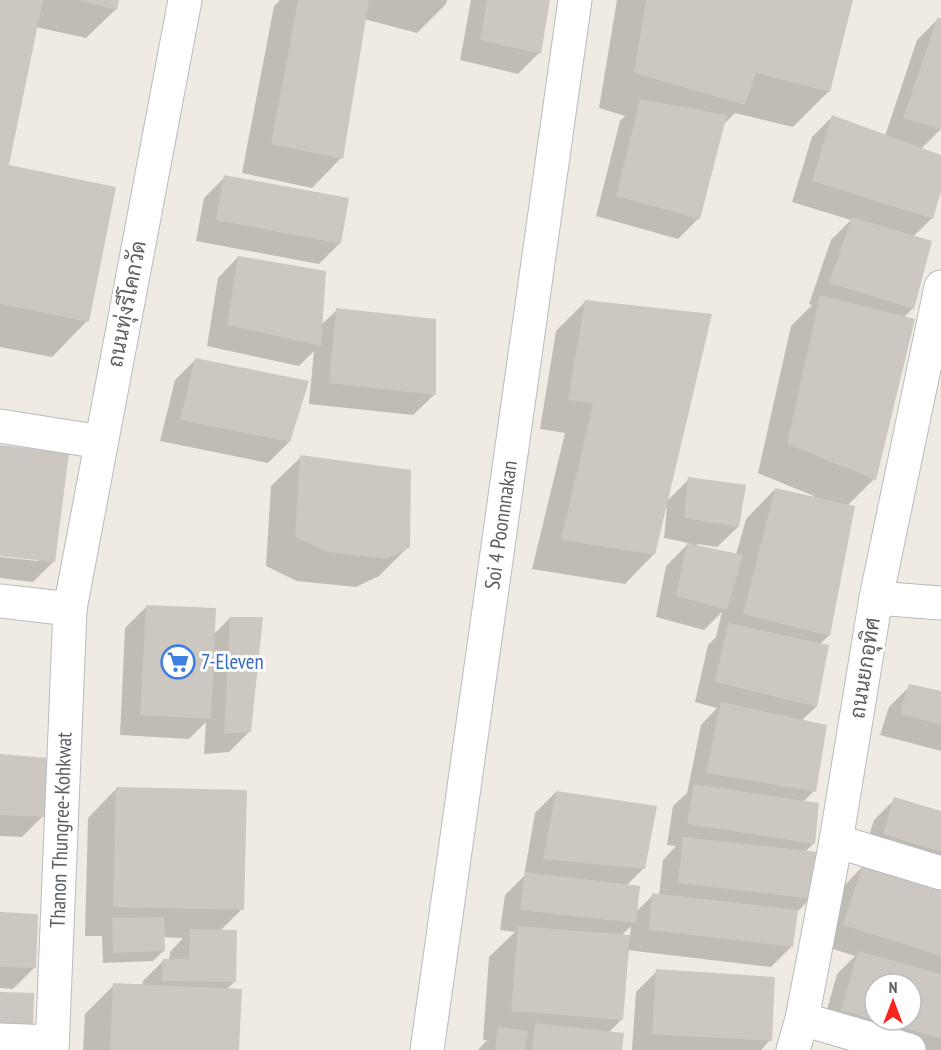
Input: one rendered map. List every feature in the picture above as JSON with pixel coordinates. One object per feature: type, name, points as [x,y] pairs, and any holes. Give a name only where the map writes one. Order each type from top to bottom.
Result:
[{"type":"street","name":"ถนนทุ่งรีโคกวัด","points":[[70,609],[185,0]]},
{"type":"street","name":"Soi 4 Poonnnakan","points":[[427,1050],[575,0]]},
{"type":"street","name":"ถนนยกอุทิศ","points":[[792,1050],[802,1019],[836,841],[876,598],[940,300]]},
{"type":"street","points":[[0,426],[102,442]]},
{"type":"street","points":[[876,598],[941,603]]},
{"type":"street","points":[[0,601],[70,609]]},
{"type":"street","name":"Thanon Thungree-Kohkwat","points":[[52,1046],[70,609]]},
{"type":"street","points":[[836,841],[941,873]]},
{"type":"street","points":[[802,1019],[909,1050]]},
{"type":"street","points":[[0,1040],[52,1046]]},
{"type":"building","points":[[0,0],[43,0],[9,165],[116,187],[89,322],[0,304]]},
{"type":"building","points":[[78,0],[119,0],[117,10]]},
{"type":"building","points":[[298,0],[369,0],[343,159],[271,144]]},
{"type":"building","points":[[487,0],[550,0],[541,54],[480,40]]},
{"type":"building","points":[[646,0],[853,0],[830,92],[756,73],[745,105],[634,73]]},
{"type":"building","points":[[938,17],[941,19],[941,129],[903,118]]},
{"type":"building","points":[[640,99],[727,115],[700,219],[616,196]]},
{"type":"building","points":[[832,115],[941,155],[941,191],[933,219],[812,181]]},
{"type":"building","points":[[224,175],[349,198],[341,244],[216,220]]},
{"type":"building","points":[[852,217],[932,241],[914,309],[829,283]]},
{"type":"building","points":[[238,256],[326,271],[321,346],[227,325]]},
{"type":"building","points":[[820,295],[915,319],[876,480],[787,444]]},
{"type":"building","points":[[585,300],[712,314],[655,555],[561,540],[593,403],[568,400]]},
{"type":"building","points":[[336,308],[436,319],[436,395],[329,383]]},
{"type":"building","points":[[195,358],[309,381],[290,442],[180,420]]},
{"type":"building","points":[[0,445],[69,453],[55,562],[0,556]]},
{"type":"building","points":[[300,455],[411,470],[410,547],[387,559],[327,552],[295,537]]},
{"type":"building","points":[[688,477],[746,485],[739,527],[684,518]]},
{"type":"building","points":[[775,488],[855,506],[830,636],[743,614]]},
{"type":"building","points":[[687,543],[743,555],[727,610],[676,596]]},
{"type":"building","name":"7-Eleven","points":[[146,605],[216,608],[211,719],[140,715]]},
{"type":"building","points":[[230,617],[263,617],[251,732],[224,734]]},
{"type":"building","points":[[728,623],[829,645],[817,707],[715,682]]},
{"type":"building","points":[[909,684],[941,691],[941,725],[900,714]]},
{"type":"building","points":[[721,702],[827,725],[816,792],[706,773]]},
{"type":"building","points":[[0,754],[48,758],[45,817],[0,815]]},
{"type":"building","points":[[694,784],[819,803],[815,844],[687,824]]},
{"type":"building","points":[[116,787],[247,790],[244,910],[113,907]]},
{"type":"building","points":[[556,791],[657,806],[645,869],[543,859]]},
{"type":"building","points":[[894,797],[941,811],[941,852],[883,834]]},
{"type":"building","points":[[683,837],[818,852],[813,899],[678,883]]},
{"type":"building","points":[[863,864],[941,889],[941,956],[843,925]]},
{"type":"building","points":[[525,872],[640,886],[636,923],[520,910]]},
{"type":"building","points":[[652,893],[798,910],[793,947],[649,930]]},
{"type":"building","points":[[0,912],[38,914],[36,968],[0,967]]},
{"type":"building","points":[[164,917],[165,951],[113,953],[112,918]]},
{"type":"building","points":[[518,926],[630,935],[623,1020],[511,1011]]},
{"type":"building","points":[[190,929],[237,930],[236,982],[162,981],[163,959],[189,959]]},
{"type":"building","points":[[858,951],[941,974],[941,1038],[919,1032],[923,1032],[923,972],[863,972],[863,1016],[841,1010]]},
{"type":"building","points":[[656,969],[775,977],[772,1041],[652,1034]]},
{"type":"building","points":[[113,983],[242,989],[239,1050],[110,1050]]},
{"type":"building","points":[[0,992],[34,993],[33,1027],[0,1025]]},
{"type":"building","points":[[535,1023],[624,1033],[622,1050],[532,1050]]},
{"type":"building","points":[[498,1027],[528,1031],[525,1050],[495,1050]]},
{"type":"place","name":"7-Eleven","points":[[178,662]]}]
